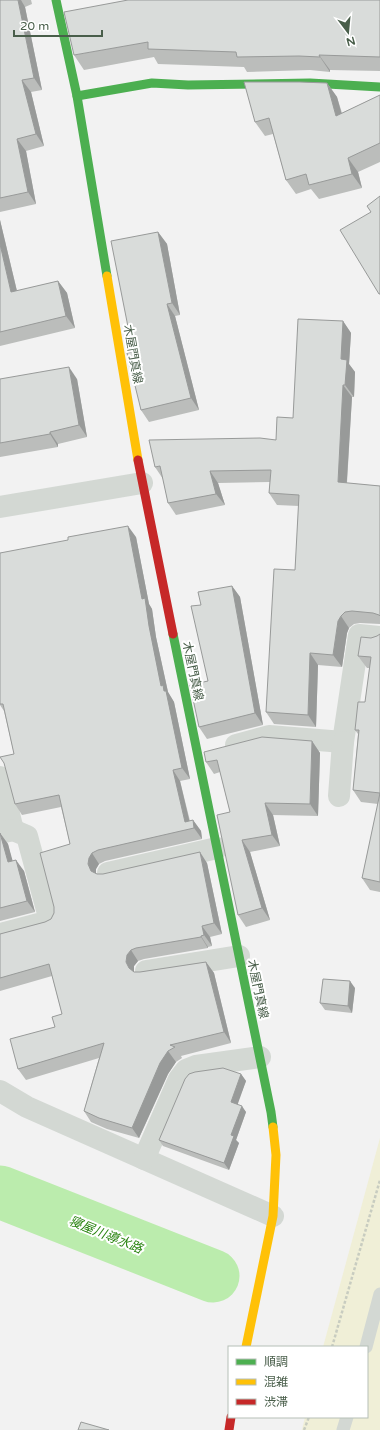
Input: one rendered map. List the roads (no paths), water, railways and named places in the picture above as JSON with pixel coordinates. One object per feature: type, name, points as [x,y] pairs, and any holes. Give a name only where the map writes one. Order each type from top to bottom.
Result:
[{"type":"main road","name":"木屋門真線","points":[[56,0],[77,96],[142,483],[271,1112],[276,1155],[273,1216],[246,1346]]},
{"type":"main road","points":[[77,96],[152,83],[188,86],[310,83],[380,87]]},
{"type":"main road","points":[[229,1430],[232,1418]]},
{"type":"street","points":[[0,507],[142,483]]},
{"type":"street","points":[[339,796],[342,742],[359,635],[380,637]]},
{"type":"street","points":[[198,754],[269,736],[342,742]]},
{"type":"street","points":[[0,777],[6,832],[27,836],[50,921],[0,934]]},
{"type":"street","points":[[108,873],[217,848]]},
{"type":"street","points":[[146,971],[239,956]]},
{"type":"street","points":[[144,1159],[178,1079],[186,1070],[196,1066],[260,1057]]},
{"type":"street","points":[[0,1091],[27,1107],[273,1216]]},
{"type":"lane","points":[[366,1346],[380,1294]]},
{"type":"lane","points":[[343,1430],[347,1418]]},
{"type":"waterway","name":"寝屋川導水路","points":[[0,1192],[213,1276]]}]
